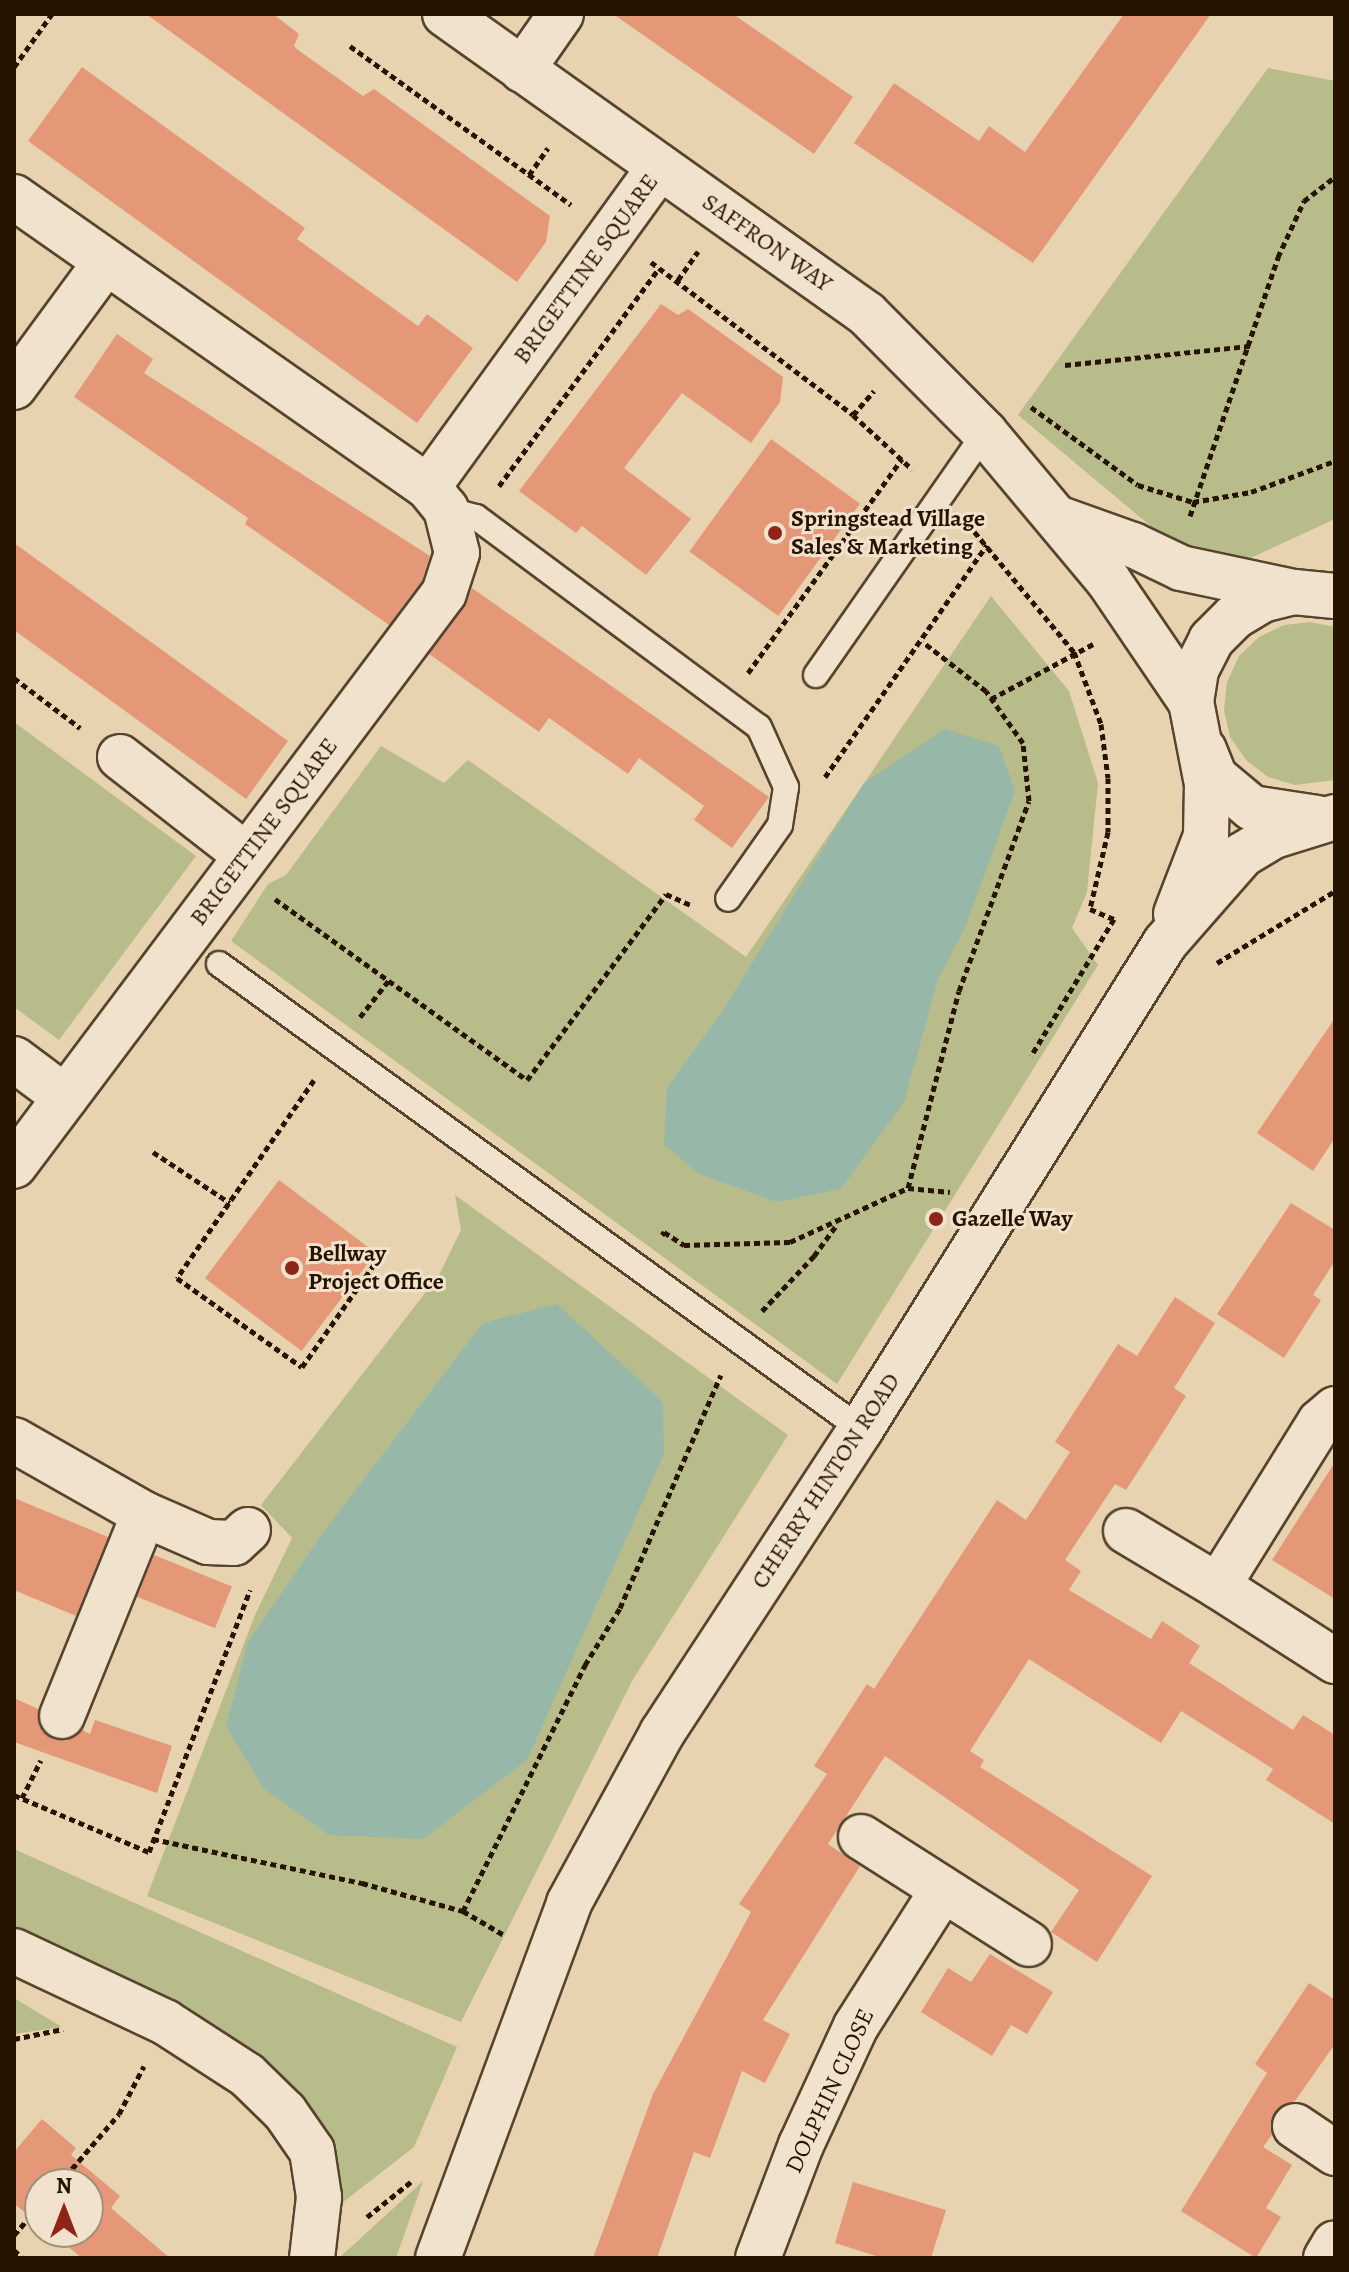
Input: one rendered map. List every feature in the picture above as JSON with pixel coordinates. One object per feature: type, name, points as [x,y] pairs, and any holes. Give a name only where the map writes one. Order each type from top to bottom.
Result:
[{"type":"street","name":"SAFFRON WAY","points":[[445,14],[867,314],[985,433],[1051,516],[1108,580],[1191,710]]},
{"type":"street","points":[[522,70],[561,14]]},
{"type":"street","name":"BRIGETTINE SQUARE","points":[[14,1166],[444,593],[457,553],[450,504],[611,234],[660,167]]},
{"type":"street","points":[[14,197],[450,504]]},
{"type":"street","points":[[14,387],[105,263]]},
{"type":"street","points":[[1051,516],[1133,545],[1181,568],[1323,592]]},
{"type":"street","points":[[1165,943],[1206,836],[1207,784],[1191,710],[1196,670],[1211,640],[1243,611],[1323,592]]},
{"type":"street","points":[[1191,710],[1215,777],[1252,808],[1330,818]]},
{"type":"street","points":[[120,757],[246,855]]},
{"type":"street","points":[[1165,943],[1242,855],[1274,836],[1330,818]]},
{"type":"street","name":"CHERRY HINTON ROAD","points":[[438,2258],[523,2037],[569,1903],[662,1733],[861,1429],[1165,943]]},
{"type":"street","points":[[14,1059],[65,1097]]},
{"type":"street","points":[[1218,1586],[1320,1422],[1335,1409]]},
{"type":"street","points":[[14,1440],[144,1514],[208,1542],[241,1537]]},
{"type":"street","points":[[62,1716],[144,1514]]},
{"type":"street","points":[[1126,1531],[1335,1661]]},
{"type":"street","points":[[861,1837],[1029,1944]]},
{"type":"street","name":"DOLPHIN CLOSE","points":[[758,2258],[801,2145],[856,2026],[942,1891]]},
{"type":"street","points":[[14,1951],[165,2022],[247,2075],[285,2112],[312,2151],[319,2197],[312,2258]]},
{"type":"street","points":[[1295,2126],[1335,2153]]},
{"type":"street","points":[[1326,2258],[1335,2243]]},
{"type":"lane","points":[[816,675],[985,433]]},
{"type":"lane","points":[[450,504],[759,727],[786,787],[780,825],[728,899]]},
{"type":"lane","points":[[219,964],[861,1429]]},
{"type":"path","points":[[14,67],[52,14]]},
{"type":"path","points":[[350,46],[659,268],[853,415],[902,459],[987,545],[1074,652],[1101,724],[1108,778],[1108,832],[1090,909],[1114,919]]},
{"type":"path","points":[[1193,502],[1232,403],[1278,257],[1304,201],[1335,177]]},
{"type":"path","points":[[450,504],[659,268]]},
{"type":"path","points":[[1065,365],[1250,346]]},
{"type":"path","points":[[1031,407],[1138,485],[1193,502],[1251,492],[1335,461]]},
{"type":"path","points":[[726,703],[902,459]]},
{"type":"path","points":[[780,825],[815,790],[923,642],[987,545]]},
{"type":"path","points":[[908,1188],[959,991],[1029,801],[1023,743],[991,699],[923,642]]},
{"type":"path","points":[[991,699],[1074,652]]},
{"type":"path","points":[[14,678],[120,757]]},
{"type":"path","points":[[219,964],[270,894],[527,1080],[666,894],[684,906],[728,899]]},
{"type":"path","points":[[385,1249],[302,1367],[177,1278],[336,1048],[389,980]]},
{"type":"path","points":[[153,1152],[230,1203]]},
{"type":"path","points":[[639,1266],[664,1232],[684,1245],[790,1242],[837,1224],[908,1188],[950,1192]]},
{"type":"path","points":[[463,1911],[585,1665],[620,1608],[685,1467],[736,1338],[814,1256],[837,1224]]},
{"type":"path","points":[[14,1795],[149,1852],[255,1578],[241,1537]]},
{"type":"path","points":[[153,1839],[362,1883],[463,1911],[517,1942]]},
{"type":"path","points":[[73,2168],[119,2114],[165,2022]]},
{"type":"path","points":[[356,2226],[415,2178]]},
{"type":"path","points":[[14,2250],[23,2258]]},
{"type":"green space","points":[[1268,68],[1335,81],[1335,519],[1244,561],[1165,538],[1018,415]]},
{"type":"green space","points":[[991,596],[1069,691],[1098,783],[1087,892],[1072,928],[1098,965],[837,1384],[231,941],[268,884],[286,875],[381,746],[444,783],[468,760],[746,957]]},
{"type":"green space","points":[[1310,622],[1335,627],[1335,780],[1295,785],[1268,777],[1246,760],[1230,737],[1224,710],[1227,682],[1239,656],[1259,637],[1284,625]]},
{"type":"green space","points":[[14,722],[196,856],[59,1040],[14,1007]]},
{"type":"green space","points":[[455,1195],[788,1435],[632,1681],[461,2022],[147,1896],[255,1615],[292,1538],[261,1505],[439,1275],[461,1230]]},
{"type":"green space","points":[[14,1849],[457,2047],[414,2147],[338,2206],[326,2135],[266,2061],[174,2006],[14,1926]]},
{"type":"green space","points":[[14,1998],[62,2027],[14,2034]]},
{"type":"green space","points":[[423,2181],[396,2258],[339,2258]]},
{"type":"shaded area","points":[[945,729],[999,746],[1015,791],[965,928],[938,979],[904,1102],[841,1189],[777,1202],[699,1174],[664,1144],[667,1088],[723,1010],[864,783]]},
{"type":"shaded area","points":[[557,1304],[663,1402],[664,1454],[527,1760],[423,1839],[329,1835],[264,1789],[226,1726],[248,1642],[322,1534],[483,1323]]},
{"type":"building","points":[[146,14],[273,14],[299,34],[294,46],[298,50],[363,96],[374,89],[550,216],[546,242],[517,282]]},
{"type":"building","points":[[613,14],[733,14],[853,97],[814,154]]},
{"type":"building","points":[[1124,14],[1211,14],[1033,263],[854,143],[894,83],[979,141],[989,126],[1025,152]]},
{"type":"building","points":[[82,67],[305,228],[297,239],[418,326],[427,314],[473,348],[417,423],[28,141]]},
{"type":"building","points":[[661,304],[678,315],[688,309],[783,377],[780,402],[751,443],[682,393],[624,468],[691,519],[646,575],[582,526],[576,533],[519,491]]},
{"type":"building","points":[[117,334],[153,359],[144,373],[430,556],[422,581],[389,625],[245,524],[248,518],[74,397]]},
{"type":"building","points":[[771,439],[860,504],[778,616],[689,551]]},
{"type":"building","points":[[14,543],[288,741],[246,799],[14,630]]},
{"type":"building","points":[[472,588],[769,797],[732,848],[694,820],[704,806],[639,758],[628,774],[549,718],[539,732],[429,654],[464,608]]},
{"type":"building","points":[[1335,1018],[1335,1138],[1313,1171],[1257,1133]]},
{"type":"building","points":[[279,1180],[376,1253],[302,1351],[205,1278]]},
{"type":"building","points":[[1291,1203],[1335,1230],[1335,1261],[1313,1295],[1321,1300],[1284,1358],[1217,1314]]},
{"type":"building","points":[[1175,1297],[1215,1323],[1174,1388],[1186,1396],[1157,1442],[1126,1490],[1115,1484],[1065,1560],[1081,1571],[1069,1590],[1151,1639],[1162,1621],[1200,1646],[1189,1663],[1293,1730],[1303,1715],[1335,1735],[1335,1824],[1266,1780],[1273,1769],[1181,1711],[1161,1743],[1029,1659],[970,1751],[984,1760],[980,1767],[1152,1876],[1097,1962],[1051,1932],[1079,1890],[885,1756],[828,1844],[860,1866],[763,2020],[790,2034],[765,2083],[742,2071],[710,2158],[694,2152],[657,2258],[593,2258],[653,2094],[751,1912],[739,1904],[827,1774],[814,1766],[867,1684],[874,1689],[997,1500],[1026,1520],[1070,1452],[1055,1442],[1118,1344],[1137,1356]]},
{"type":"building","points":[[1335,1462],[1335,1599],[1272,1560]]},
{"type":"building","points":[[14,1498],[108,1537],[76,1616],[14,1590]]},
{"type":"building","points":[[154,1555],[232,1586],[215,1628],[137,1597]]},
{"type":"building","points":[[14,1698],[38,1709],[42,1731],[53,1739],[66,1741],[82,1730],[90,1734],[95,1720],[172,1746],[157,1793],[14,1742]]},
{"type":"building","points":[[990,1954],[1053,1992],[1027,2034],[1011,2025],[992,2056],[921,2012],[948,1968],[971,1982]]},
{"type":"building","points":[[1309,1983],[1335,2000],[1335,2044],[1295,2101],[1274,2113],[1272,2135],[1263,2147],[1292,2165],[1266,2208],[1281,2217],[1256,2258],[1181,2211],[1267,2073],[1255,2064]]},
{"type":"building","points":[[42,2119],[76,2148],[71,2155],[87,2168],[24,2168],[24,2212],[14,2204],[14,2152]]},
{"type":"building","points":[[853,2182],[946,2210],[931,2258],[882,2258],[835,2243]]},
{"type":"building","points":[[104,2183],[120,2196],[111,2208],[170,2258],[82,2258],[70,2248],[104,2248]]},
{"type":"place","name":"Springstead Village Sales & Marketing","points":[[775,533]]},
{"type":"place","name":"Gazelle Way","points":[[936,1219]]},
{"type":"place","name":"Bellway Project Office","points":[[292,1268]]}]
